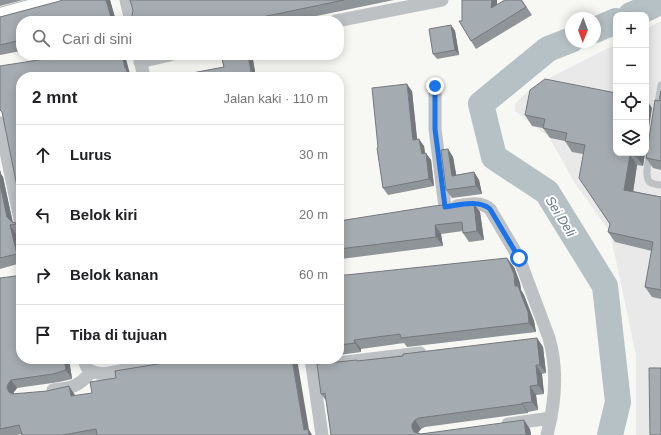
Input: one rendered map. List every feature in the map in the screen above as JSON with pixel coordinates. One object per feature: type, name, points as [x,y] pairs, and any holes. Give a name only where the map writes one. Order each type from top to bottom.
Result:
[{"type":"main road","points":[[0,17],[63,0]]},
{"type":"street","points":[[126,0],[130,16]]},
{"type":"street","points":[[344,19],[442,0]]},
{"type":"street","points":[[140,60],[143,72]]},
{"type":"street","points":[[435,86],[438,208],[477,203],[486,206],[490,209],[519,258],[553,351],[554,374],[551,418],[547,435]]},
{"type":"street","points":[[0,123],[16,200]]},
{"type":"street","points":[[503,260],[519,258]]},
{"type":"street","points":[[534,340],[549,338]]},
{"type":"street","points":[[344,360],[433,352]]},
{"type":"street","points":[[85,364],[91,372],[104,374],[157,364]]},
{"type":"street","points":[[312,364],[322,435]]},
{"type":"street","points":[[44,392],[75,386],[81,383],[91,372]]},
{"type":"street","points":[[496,425],[551,418]]},
{"type":"lane","points":[[656,115],[661,85]]},
{"type":"lane","points":[[652,144],[647,174],[648,180],[661,186]]},
{"type":"shaded area","points":[[661,21],[661,435],[636,435],[636,355],[610,232],[575,183],[549,137],[515,111],[515,104],[528,91],[540,83],[613,46],[613,156],[649,156],[649,27]]},
{"type":"building","points":[[106,0],[111,16],[16,16],[16,41],[0,45],[0,17],[60,1]]},
{"type":"building","points":[[130,0],[344,0],[267,16],[132,16],[133,10]]},
{"type":"building","points":[[462,0],[492,0],[491,8],[505,0],[521,0],[526,7],[471,41],[459,21],[462,21]]},
{"type":"building","points":[[451,25],[455,50],[433,54],[429,29]]},
{"type":"building","points":[[38,60],[123,60],[127,72],[16,72],[16,181],[2,112],[0,110],[0,66]]},
{"type":"building","points":[[222,60],[249,60],[251,72],[198,72],[224,67]]},
{"type":"building","points":[[545,79],[613,92],[613,156],[630,156],[624,190],[661,197],[661,290],[645,287],[653,242],[608,232],[610,224],[579,178],[585,145],[565,141],[567,133],[543,128],[545,119],[525,115],[530,90]]},
{"type":"building","points":[[407,84],[413,140],[419,139],[422,154],[426,153],[429,179],[383,188],[377,148],[372,88]]},
{"type":"building","points":[[661,91],[661,161],[646,158],[646,156],[649,156],[649,139],[655,100],[659,101]]},
{"type":"building","points":[[448,149],[452,176],[474,172],[476,186],[446,190],[441,150]]},
{"type":"building","points":[[0,184],[7,217],[12,222],[16,223],[10,225],[16,254],[0,258]]},
{"type":"building","points":[[470,202],[474,204],[477,231],[463,233],[462,222],[435,225],[436,237],[344,248],[344,220]]},
{"type":"building","points":[[507,258],[514,274],[515,286],[518,286],[528,312],[529,323],[401,338],[400,334],[354,340],[355,343],[344,344],[344,275]]},
{"type":"building","points":[[16,276],[16,364],[65,364],[66,370],[53,374],[11,380],[7,388],[12,394],[47,391],[69,386],[71,396],[92,393],[90,382],[116,378],[115,371],[158,364],[293,364],[304,430],[308,429],[309,435],[97,435],[96,429],[63,435],[21,435],[19,425],[0,429],[0,278]]},
{"type":"building","points":[[537,338],[540,365],[536,365],[538,385],[530,386],[532,402],[419,418],[412,424],[414,432],[421,434],[524,420],[526,435],[331,435],[325,393],[321,394],[317,364],[344,364],[344,361],[403,356],[403,354]]},
{"type":"building","points":[[649,368],[661,368],[661,435],[650,435]]},
{"type":"waterway","name":"Sei Deli","points":[[638,12],[661,0]]},
{"type":"waterway","name":"Sei Deli","points":[[601,27],[613,22]]},
{"type":"waterway","name":"Sei Deli","points":[[565,42],[548,49],[481,104],[494,157],[547,192],[605,286],[618,402],[610,435]]},
{"type":"route","points":[[435,86],[435,129],[445,207],[477,203],[486,206],[490,209],[519,258]]}]
